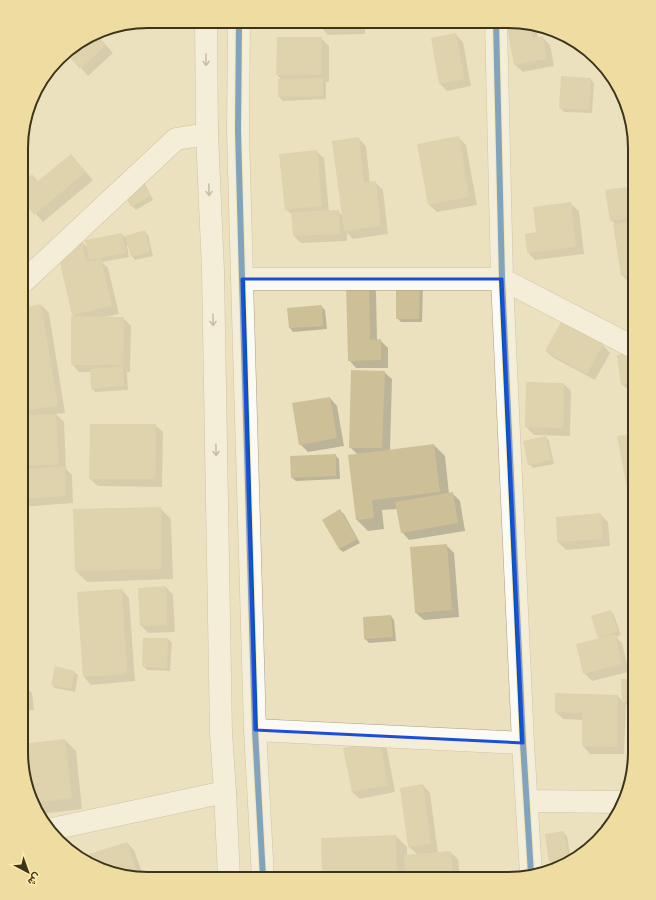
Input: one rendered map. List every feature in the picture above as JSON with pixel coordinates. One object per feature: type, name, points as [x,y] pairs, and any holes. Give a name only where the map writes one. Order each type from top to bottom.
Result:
[{"type":"street","points":[[206,28],[207,134],[213,279],[221,733],[228,872]]},
{"type":"street","points":[[238,28],[238,131],[255,730],[263,872]]},
{"type":"street","points":[[496,28],[502,280],[530,870]]},
{"type":"street","points":[[28,277],[176,139],[207,134]]},
{"type":"street","points":[[242,279],[502,280],[628,344]]},
{"type":"street","points":[[255,730],[523,743]]},
{"type":"street","points":[[56,828],[225,792]]},
{"type":"street","points":[[527,802],[617,802]]},
{"type":"highlighted area","points":[[242,279],[502,279],[523,743],[255,730]]},
{"type":"building","points":[[507,28],[531,30],[533,38],[543,36],[547,59],[514,65]]},
{"type":"building","points":[[456,33],[464,79],[439,84],[431,38]]},
{"type":"building","points":[[277,37],[322,37],[321,75],[276,75]]},
{"type":"building","points":[[100,38],[106,45],[80,69],[70,57],[81,48]]},
{"type":"building","points":[[561,76],[591,78],[589,110],[559,108]]},
{"type":"building","points":[[323,78],[323,96],[278,97],[278,79]]},
{"type":"building","points":[[459,136],[469,197],[428,205],[417,144]]},
{"type":"building","points":[[359,137],[364,182],[376,181],[381,226],[344,231],[332,141]]},
{"type":"building","points":[[317,150],[322,206],[285,210],[279,154]]},
{"type":"building","points":[[71,154],[86,172],[34,215],[28,208],[28,178],[32,174],[38,181]]},
{"type":"building","points":[[141,179],[150,196],[131,207],[122,190]]},
{"type":"building","points":[[626,187],[628,199],[628,218],[610,221],[605,190]]},
{"type":"building","points":[[571,202],[576,247],[527,253],[525,234],[536,232],[533,207]]},
{"type":"building","points":[[339,210],[340,234],[293,236],[291,212]]},
{"type":"building","points":[[628,222],[628,275],[621,276],[613,224]]},
{"type":"building","points":[[145,230],[150,252],[131,257],[125,236]]},
{"type":"building","points":[[122,233],[126,253],[89,260],[85,240]]},
{"type":"building","points":[[82,240],[86,262],[101,259],[112,306],[72,315],[56,246]]},
{"type":"building","points":[[396,279],[420,279],[419,319],[396,319]]},
{"type":"building","points":[[369,282],[370,340],[381,339],[381,360],[348,361],[346,283]]},
{"type":"building","points":[[41,304],[58,405],[28,411],[28,307]]},
{"type":"building","points":[[322,305],[323,326],[289,328],[287,308]]},
{"type":"building","points":[[71,316],[124,317],[123,365],[71,365]]},
{"type":"building","points":[[561,322],[603,344],[587,374],[545,351]]},
{"type":"building","points":[[628,353],[628,384],[621,385],[617,355]]},
{"type":"building","points":[[123,366],[124,386],[91,389],[90,369]]},
{"type":"building","points":[[351,370],[385,371],[382,448],[349,448]]},
{"type":"building","points":[[526,382],[564,383],[563,428],[525,427]]},
{"type":"building","points":[[330,397],[337,438],[299,445],[292,403]]},
{"type":"building","points":[[56,414],[59,465],[28,466],[28,415]]},
{"type":"building","points":[[90,424],[156,424],[155,479],[89,479]]},
{"type":"building","points":[[628,434],[628,493],[617,436]]},
{"type":"building","points":[[546,436],[551,460],[528,465],[523,441]]},
{"type":"building","points":[[434,444],[440,492],[372,500],[374,518],[356,520],[348,455]]},
{"type":"building","points":[[336,454],[336,476],[291,478],[290,456]]},
{"type":"building","points":[[65,466],[66,496],[28,499],[28,469]]},
{"type":"building","points":[[453,492],[458,523],[401,533],[395,502]]},
{"type":"building","points":[[161,507],[162,569],[75,571],[73,509]]},
{"type":"building","points":[[340,509],[357,539],[339,549],[322,520]]},
{"type":"building","points":[[601,513],[603,539],[557,542],[556,517]]},
{"type":"building","points":[[447,544],[452,610],[415,613],[410,547]]},
{"type":"building","points":[[166,586],[167,625],[140,626],[138,588]]},
{"type":"building","points":[[122,589],[127,674],[83,677],[77,592]]},
{"type":"building","points":[[611,610],[618,631],[598,638],[591,616]]},
{"type":"building","points":[[391,615],[393,637],[364,639],[363,617]]},
{"type":"building","points":[[615,634],[622,664],[583,674],[576,644]]},
{"type":"building","points":[[143,638],[168,638],[167,668],[142,667]]},
{"type":"building","points":[[55,666],[75,671],[71,689],[51,685]]},
{"type":"building","points":[[621,679],[628,679],[628,702],[622,702]]},
{"type":"building","points":[[555,693],[618,695],[617,747],[582,746],[582,713],[555,712]]},
{"type":"building","points":[[65,739],[72,798],[39,802],[30,775],[28,743]]},
{"type":"building","points":[[379,740],[388,785],[352,792],[343,748]]},
{"type":"building","points":[[423,784],[431,844],[408,847],[400,788]]},
{"type":"building","points":[[564,831],[568,856],[562,859],[549,862],[545,834]]},
{"type":"building","points":[[396,835],[397,872],[322,872],[321,838]]},
{"type":"building","points":[[127,842],[137,871],[109,866],[90,857],[89,854]]},
{"type":"building","points":[[451,851],[452,872],[405,872],[404,855]]},
{"type":"cycle path","points":[[239,28],[238,131],[242,279],[255,730],[263,872]]},
{"type":"cycle path","points":[[496,28],[502,279],[523,743],[531,870]]}]
